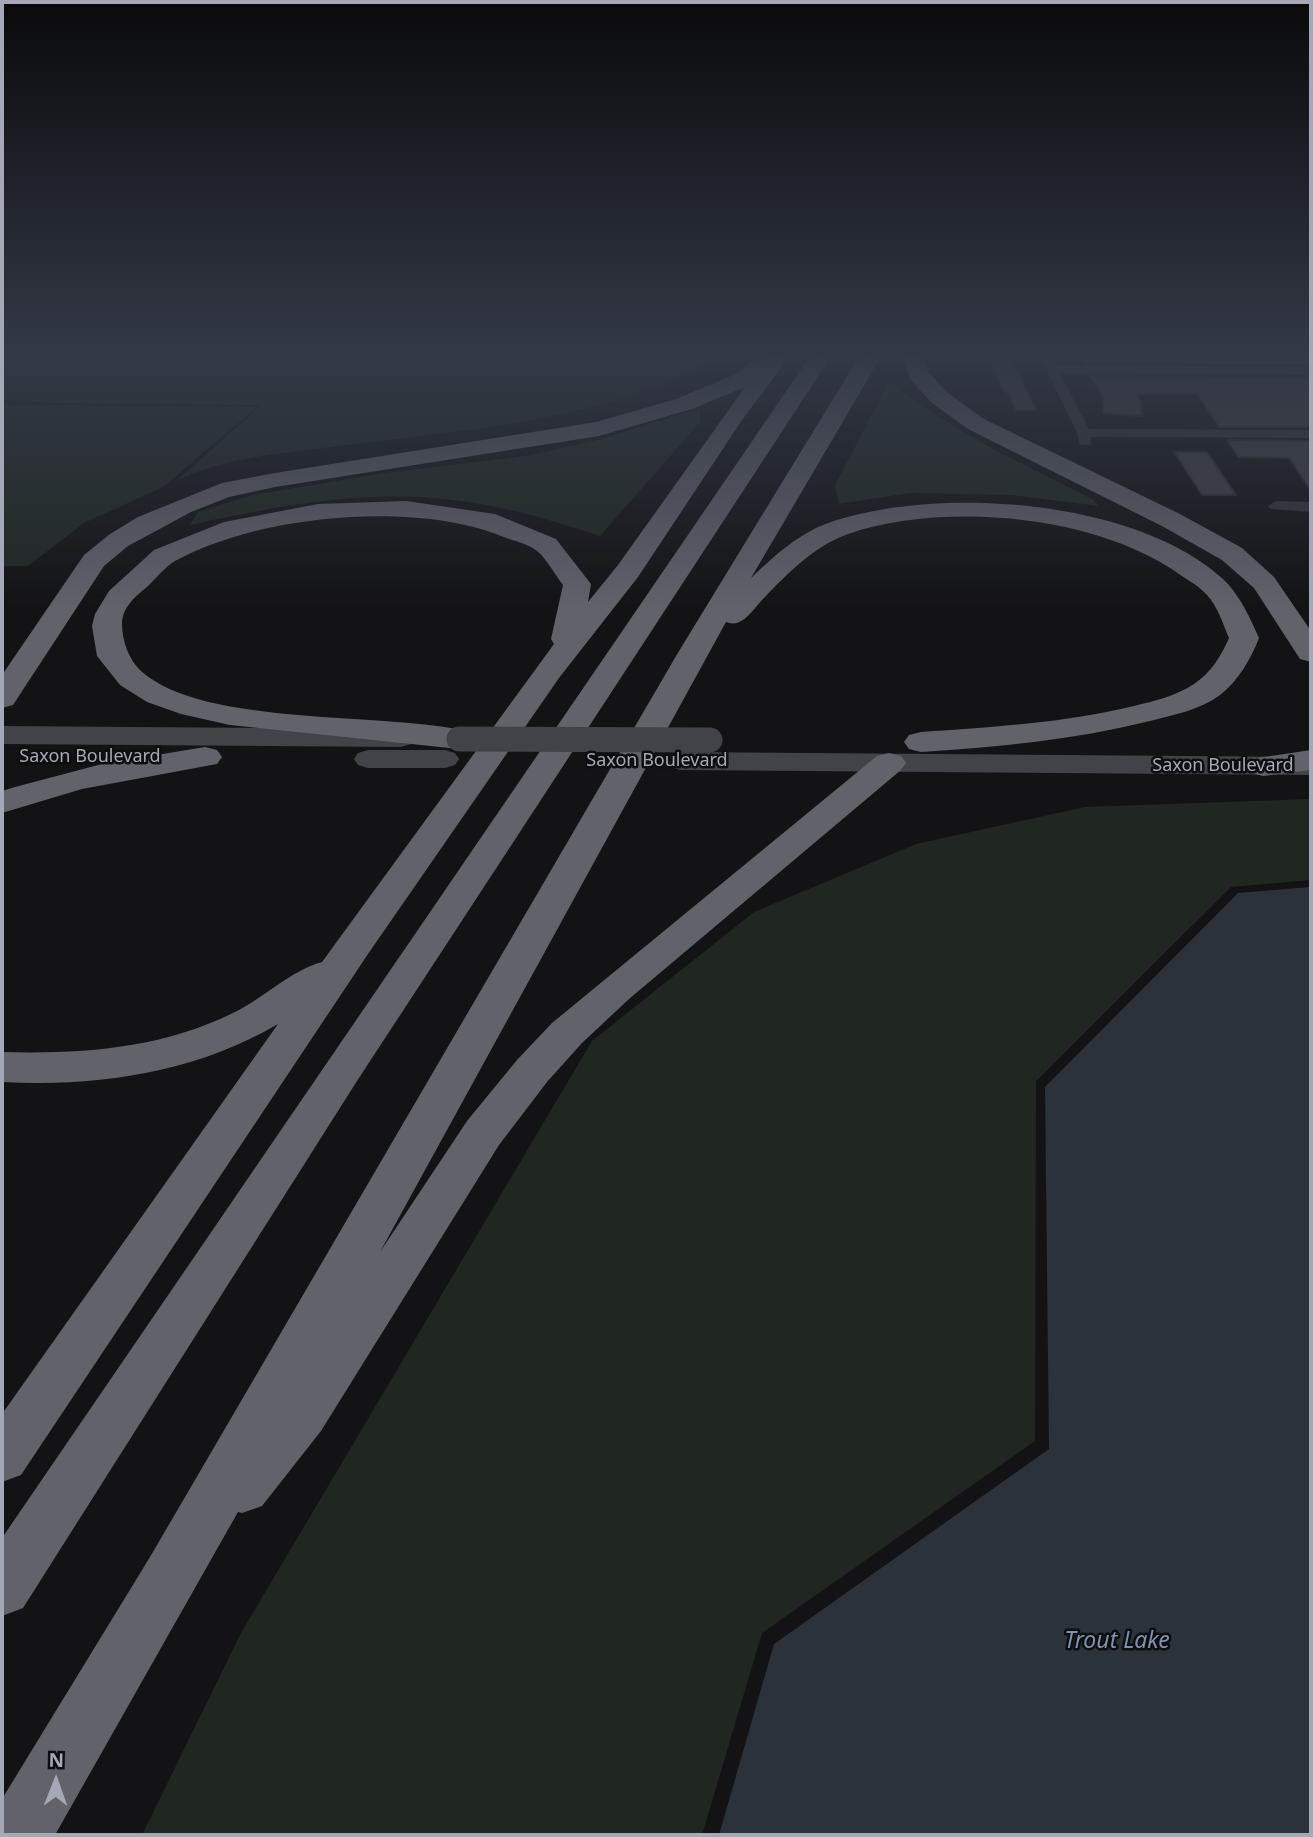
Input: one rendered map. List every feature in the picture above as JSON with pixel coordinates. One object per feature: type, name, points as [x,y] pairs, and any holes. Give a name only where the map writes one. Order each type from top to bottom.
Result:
[{"type":"highway","points":[[2,698],[94,561],[119,540],[147,523],[222,491],[275,480],[525,441]]},
{"type":"highway","points":[[2,1458],[354,945],[548,671],[628,571],[717,441]]},
{"type":"highway","points":[[2,1588],[358,1047],[764,441]]},
{"type":"highway","points":[[18,1835],[171,1577],[694,651],[820,441]]},
{"type":"highway","points":[[1010,441],[1171,520],[1232,554],[1264,583],[1311,653]]},
{"type":"highway","points":[[452,749],[256,719],[179,703],[152,692],[129,676],[113,657],[107,639],[107,623],[128,582],[160,559],[209,536],[275,517],[333,509],[392,507],[437,510],[487,520],[521,532],[546,546],[569,566],[576,579],[575,623],[548,671]]},
{"type":"highway","points":[[171,1577],[302,1415],[483,1133],[532,1071],[567,1033],[615,990],[905,753],[1090,725],[1174,705],[1208,689],[1238,657],[1244,638],[1233,612],[1214,586],[1192,567],[1157,548],[1117,532],[1055,518],[988,511],[932,511],[874,519],[835,529],[797,550],[694,651]]},
{"type":"highway","points":[[2,803],[71,780],[114,770],[205,758]]},
{"type":"highway","points":[[1263,766],[1311,760]]},
{"type":"highway","points":[[2,1067],[45,1070],[130,1064],[206,1041],[238,1028],[301,992],[354,945]]},
{"type":"main road","name":"Saxon Boulevard","points":[[2,735],[452,749],[680,761],[1311,743]]},
{"type":"main road","name":"Saxon Boulevard","points":[[2,756],[205,758],[710,740],[905,753],[1311,766]]},
{"type":"street","points":[[1276,506],[1311,507]]},
{"type":"shaded area","points":[[2,441],[217,441],[163,487],[84,523],[28,566],[2,566]]},
{"type":"shaded area","points":[[222,441],[379,441],[252,458],[214,467],[176,481]]},
{"type":"shaded area","points":[[594,441],[684,441],[600,536],[503,508],[464,501],[412,497],[316,502],[190,525],[198,512],[252,495],[384,473],[526,456]]},
{"type":"shaded area","points":[[858,441],[979,441],[1092,499],[1099,506],[1011,495],[910,493],[839,504],[835,485]]},
{"type":"shaded area","points":[[1311,799],[1311,880],[1231,887],[1036,1081],[1035,1441],[762,1633],[702,1835],[142,1835],[241,1633],[592,1041],[754,912],[916,844],[1085,807]]},
{"type":"water","name":"Trout Lake","points":[[1311,887],[1311,1835],[719,1835],[774,1644],[1049,1449],[1045,1087],[1238,893]]},
{"type":"building","points":[[1227,441],[1311,441],[1311,491],[1289,458],[1238,457]]},
{"type":"building","points":[[1174,452],[1207,452],[1236,495],[1202,495]]}]
